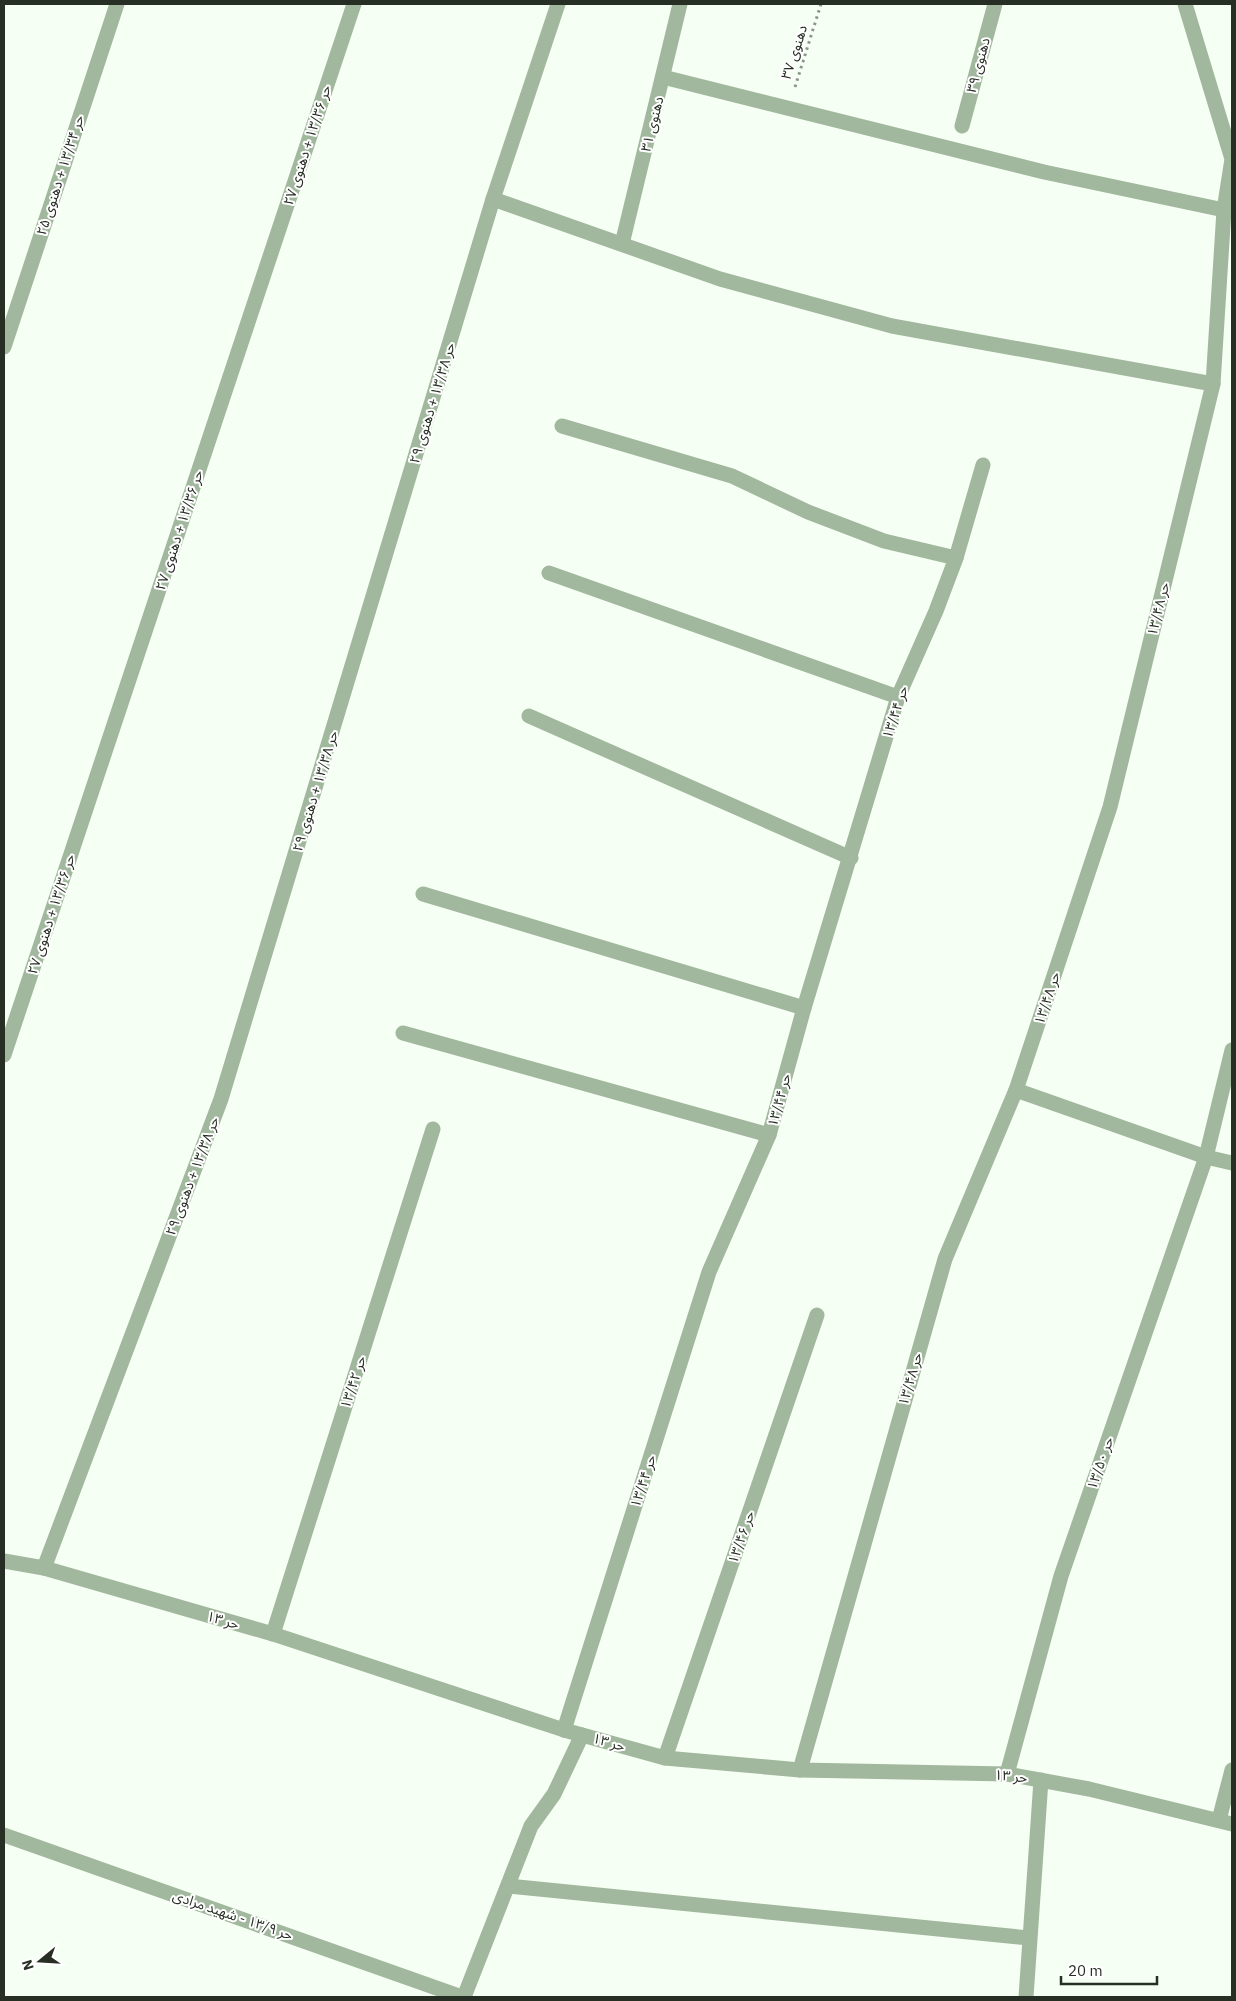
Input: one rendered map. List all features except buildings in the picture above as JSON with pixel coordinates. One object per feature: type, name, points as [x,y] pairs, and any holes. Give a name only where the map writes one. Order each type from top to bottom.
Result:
[{"type":"street","name":"حر ۱۳/۳۴ + دهنوی ۲۵","points":[[4,347],[117,4]]},
{"type":"street","name":"حر ۱۳/۳۶ + دهنوی ۲۷","points":[[4,1055],[354,4]]},
{"type":"street","name":"حر ۱۳/۳۸ + دهنوی ۲۹","points":[[44,1568],[222,1099],[493,199],[558,4]]},
{"type":"street","name":"دهنوی ۳۱","points":[[622,244],[680,4]]},
{"type":"street","name":"دهنوی ۳۹","points":[[962,126],[995,4]]},
{"type":"street","name":"حر ۱۳/۴۸","points":[[800,1770],[945,1259],[1016,1090],[1110,807],[1213,384],[1224,210],[1232,159],[1185,4]]},
{"type":"street","points":[[663,77],[1044,172],[1224,210]]},
{"type":"street","points":[[493,199],[720,279],[892,326],[1213,384]]},
{"type":"street","points":[[562,426],[732,476],[808,512],[884,541],[956,558]]},
{"type":"street","name":"حر ۱۳/۴۴","points":[[564,1730],[710,1272],[769,1135],[804,1008],[851,858],[898,697],[936,611],[956,558],[983,465]]},
{"type":"street","points":[[550,573],[898,697]]},
{"type":"street","points":[[529,716],[851,858]]},
{"type":"street","points":[[422,894],[804,1008]]},
{"type":"street","points":[[403,1033],[769,1135]]},
{"type":"street","name":"حر ۱۳/۵۰","points":[[1008,1774],[1061,1576],[1206,1157],[1232,1050]]},
{"type":"street","points":[[1016,1090],[1206,1157],[1232,1163]]},
{"type":"street","name":"حر ۱۳/۴۲","points":[[273,1634],[433,1129]]},
{"type":"street","name":"حر ۱۳/۴۶","points":[[665,1758],[818,1315]]},
{"type":"street","name":"حر ۱۳","points":[[4,1561],[44,1568],[273,1634],[564,1730],[665,1758],[800,1770],[1008,1774],[1089,1789],[1226,1822]]},
{"type":"street","points":[[463,1997],[531,1826],[554,1794],[582,1735]]},
{"type":"street","points":[[1226,1822],[1232,1770]]},
{"type":"street","points":[[1026,1997],[1041,1780]]},
{"type":"street","name":"حر ۱۳/۹ - شهید مرادی","points":[[4,1836],[463,1997]]},
{"type":"street","points":[[508,1886],[1030,1938]]},
{"type":"path","name":"دهنوی ۳۷","points":[[788,108],[822,4]]}]
